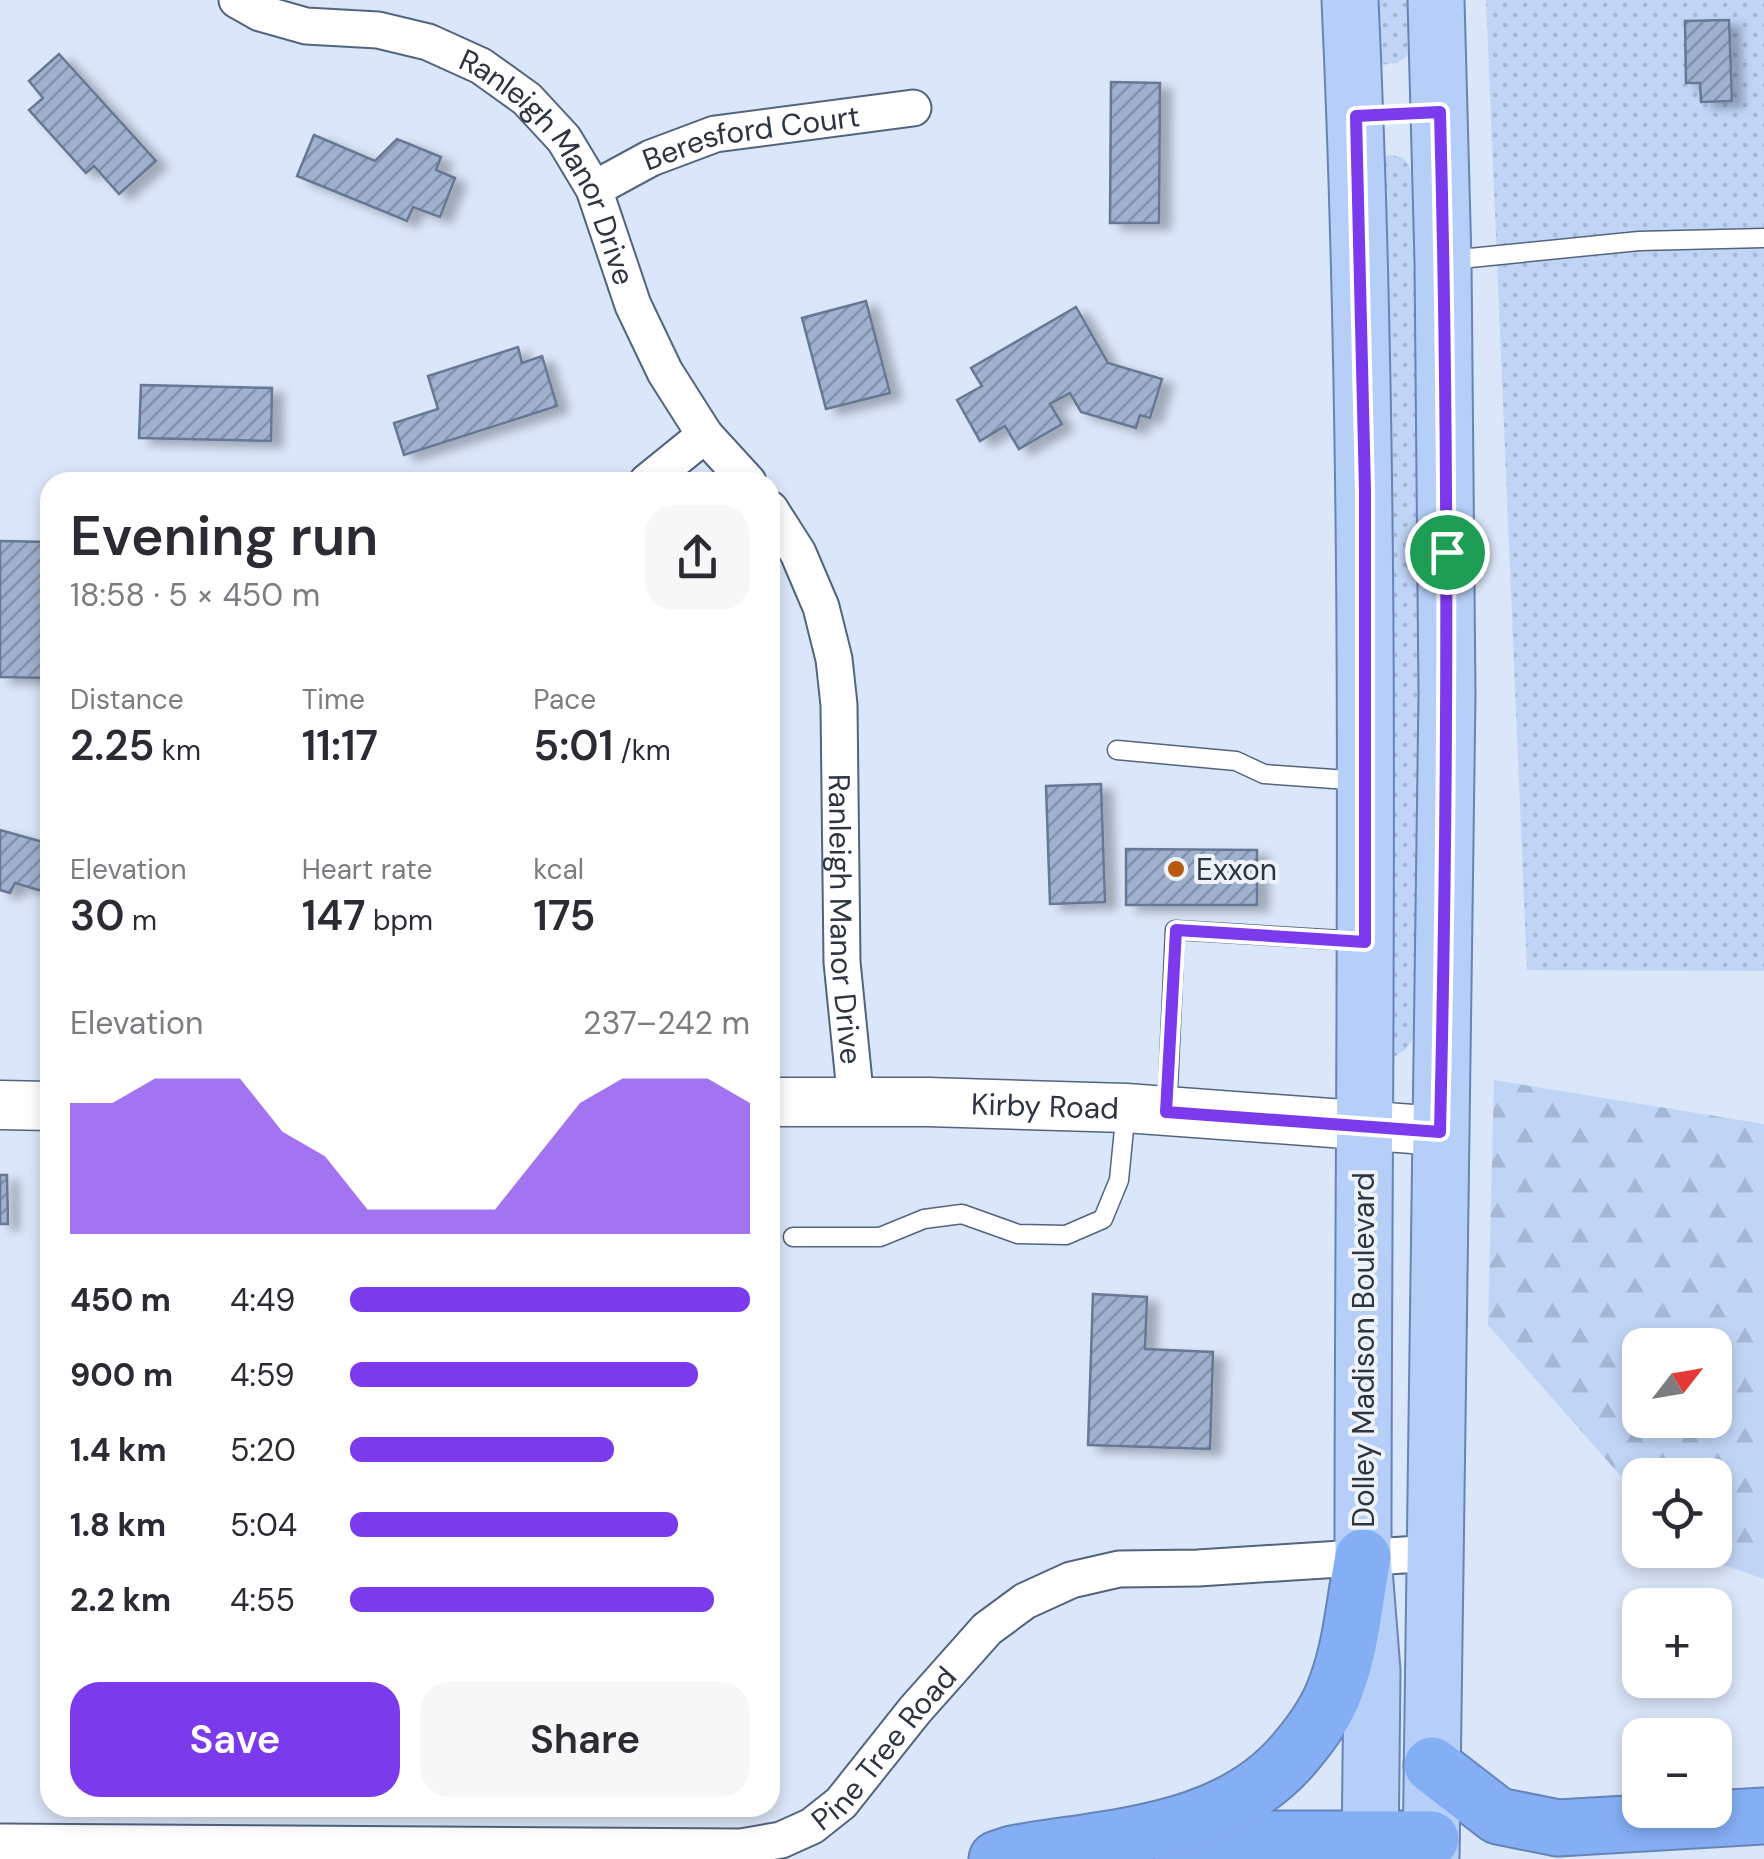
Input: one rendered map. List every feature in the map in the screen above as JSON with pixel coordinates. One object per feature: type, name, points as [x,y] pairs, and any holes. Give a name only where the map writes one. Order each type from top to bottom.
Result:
[{"type":"highway","points":[[997,1859],[1198,1819],[1242,1800],[1279,1772],[1307,1738],[1336,1686],[1363,1557]]},
{"type":"highway","points":[[1432,1765],[1498,1816],[1558,1828],[1764,1816]]},
{"type":"highway","points":[[1100,1839],[1431,1849]]},
{"type":"main road","name":"Dolley Madison Boulevard","points":[[1350,0],[1365,490],[1363,1557],[1372,1672],[1370,1850]]},
{"type":"main road","points":[[1431,1849],[1447,694],[1436,0]]},
{"type":"main road","points":[[1356,116],[1440,112]]},
{"type":"main road","name":"Kirby Road","points":[[780,1102],[1146,1110],[1440,1132]]},
{"type":"main road","points":[[0,1105],[40,1106]]},
{"type":"street","name":"Ranleigh Manor Drive","points":[[237,0],[260,13],[306,26],[378,30],[428,42],[481,66],[527,99],[564,139],[594,189],[633,305],[664,372],[706,435],[739,472]]},
{"type":"street","name":"Beresford Court","points":[[594,189],[651,158],[715,134],[913,108]]},
{"type":"street","points":[[660,472],[706,435]]},
{"type":"street","name":"Ranleigh Manor Drive","points":[[780,524],[798,554],[820,606],[834,660],[839,704],[842,962],[856,1102]]},
{"type":"street","name":"Pine Tree Road","points":[[0,1842],[741,1847],[781,1840],[812,1826],[840,1803],[987,1629],[1025,1601],[1071,1580],[1119,1569],[1435,1553]]},
{"type":"lane","points":[[1443,261],[1639,241],[1764,238]]},
{"type":"lane","points":[[1117,750],[1236,761],[1264,774],[1366,781]]},
{"type":"lane","points":[[793,1237],[880,1237],[924,1219],[962,1214],[1018,1234],[1066,1235],[1103,1219],[1146,1110],[1176,930],[1365,942]]},
{"type":"green space","points":[[1366,0],[1412,0],[1414,51],[1397,63],[1379,65]]},
{"type":"green space","points":[[1486,0],[1764,0],[1764,971],[1527,970]]},
{"type":"green space","points":[[1402,157],[1413,178],[1422,416],[1421,993],[1413,1039],[1393,1057],[1384,1050],[1381,158]]},
{"type":"green space","points":[[1494,1080],[1764,1124],[1764,1579],[1732,1568],[1732,1458],[1622,1458],[1622,1478],[1488,1325]]},
{"type":"building","points":[[1729,20],[1732,101],[1701,102],[1700,83],[1686,83],[1685,21]]},
{"type":"building","points":[[59,54],[156,161],[119,194],[94,166],[86,173],[29,110],[43,98],[29,81]]},
{"type":"building","points":[[1111,82],[1160,83],[1159,223],[1110,223]]},
{"type":"building","points":[[314,135],[375,161],[397,139],[441,157],[436,170],[455,178],[440,217],[413,207],[407,221],[297,176]]},
{"type":"building","points":[[866,301],[890,393],[826,409],[802,318]]},
{"type":"building","points":[[1076,307],[1108,363],[1162,379],[1150,418],[1140,415],[1136,428],[1081,412],[1070,393],[1050,404],[1062,424],[1019,449],[1005,426],[980,441],[957,400],[982,386],[971,368]]},
{"type":"building","points":[[518,347],[522,363],[542,356],[557,406],[404,455],[394,423],[438,409],[428,376]]},
{"type":"building","points":[[141,385],[272,388],[271,441],[139,438]]},
{"type":"building","points":[[0,541],[40,542],[40,678],[0,677]]},
{"type":"building","points":[[1101,784],[1105,902],[1050,904],[1046,786]]},
{"type":"building","points":[[0,830],[40,841],[40,890],[15,883],[10,893],[0,890]]},
{"type":"building","points":[[1126,849],[1257,850],[1257,905],[1126,905]]},
{"type":"building","points":[[0,1175],[7,1175],[8,1224],[0,1224]]},
{"type":"building","points":[[1093,1294],[1147,1297],[1145,1349],[1213,1352],[1210,1449],[1088,1445]]},
{"type":"place","name":"Exxon","points":[[1176,869]]},
{"type":"route","points":[[1440,112],[1447,552],[1440,1132],[1166,1112],[1176,930],[1365,942],[1365,490],[1356,116],[1440,112]]}]
